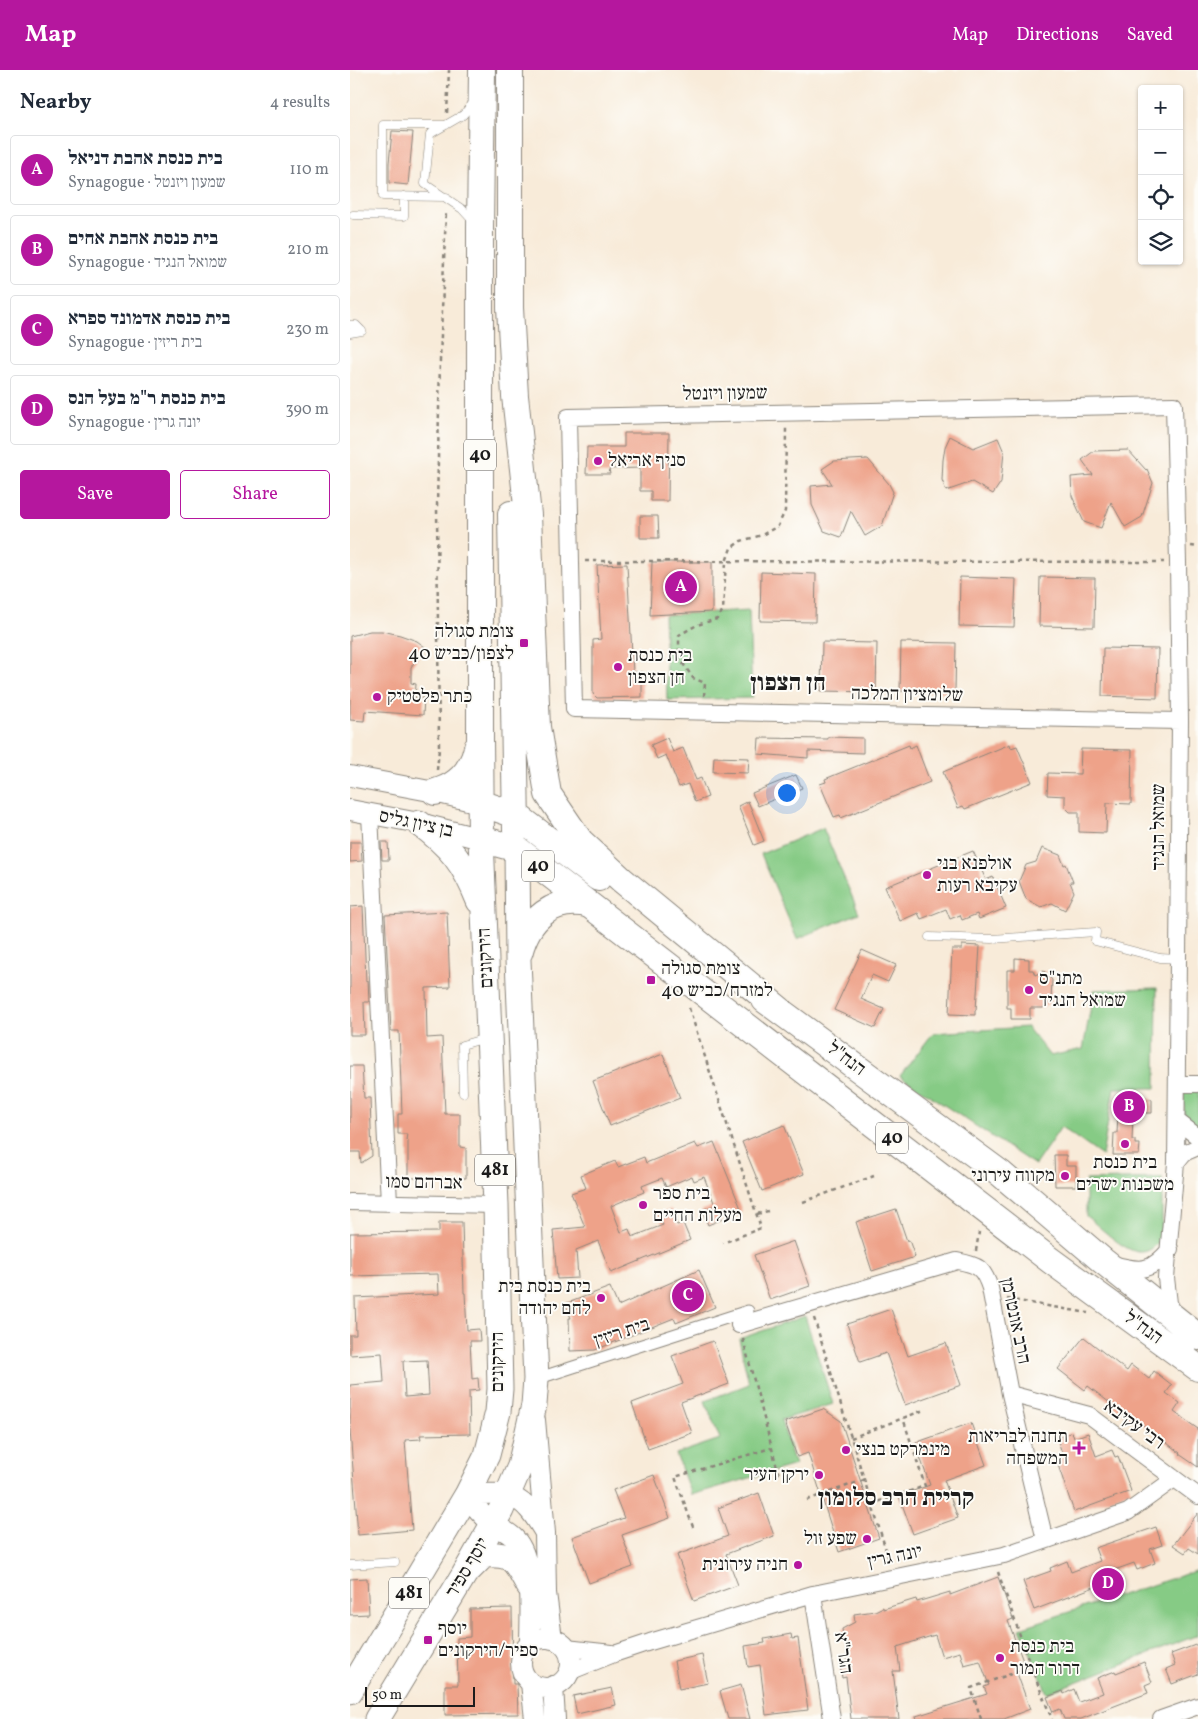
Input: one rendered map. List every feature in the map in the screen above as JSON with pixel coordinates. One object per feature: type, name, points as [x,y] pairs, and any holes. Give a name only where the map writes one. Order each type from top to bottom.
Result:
[{"type":"highway","name":"40","points":[[510,70],[510,308],[515,396],[528,515],[538,727],[548,794],[580,841],[622,880],[780,1010]]},
{"type":"highway","name":"40","points":[[482,82],[480,228],[480,803],[482,839],[517,849],[589,905]]},
{"type":"highway","name":"40","points":[[515,396],[511,455],[517,849]]},
{"type":"highway","points":[[436,792],[452,786],[461,780],[473,763],[480,738]]},
{"type":"highway","name":"הנח\"ל","points":[[480,803],[516,815],[658,925],[780,1010],[1000,1173],[1103,1261],[1188,1330]]},
{"type":"highway","name":"הנח\"ל","points":[[589,905],[1050,1260],[1198,1368]]},
{"type":"main road","points":[[419,823],[447,846],[457,857],[473,886],[484,915]]},
{"type":"main road","name":"הירקונים","points":[[467,1495],[487,1455],[498,1412],[500,1390],[496,1205],[482,839]]},
{"type":"main road","name":"הירקונים","points":[[517,849],[518,960],[536,1379],[534,1405]]},
{"type":"main road","points":[[518,960],[527,933],[545,912],[569,902],[589,905]]},
{"type":"main road","name":"יוסף ספיר","points":[[377,1719],[494,1525],[520,1466],[534,1405]]},
{"type":"main road","name":"יוסף ספיר","points":[[350,1691],[467,1495]]},
{"type":"main road","points":[[464,1575],[484,1555],[500,1554],[514,1561],[529,1586]]},
{"type":"street","name":"שמעון ויזנטל","points":[[574,709],[568,416],[1174,405]]},
{"type":"street","name":"שמואל הנגיד","points":[[1174,405],[1180,721],[1177,1121],[1170,1249],[1166,1278],[1168,1303],[1188,1330]]},
{"type":"street","name":"שלומציון המלכה","points":[[574,709],[1180,721]]},
{"type":"street","name":"בן ציון גליס","points":[[350,776],[436,792],[480,803]]},
{"type":"street","name":"בן ציון גליס","points":[[350,810],[419,823],[482,839]]},
{"type":"street","points":[[370,814],[389,1203]]},
{"type":"street","points":[[1177,1084],[1198,1084]]},
{"type":"street","points":[[1177,1121],[1198,1137]]},
{"type":"street","points":[[1176,1163],[1184,1153],[1198,1147]]},
{"type":"street","name":"אברהם סמו","points":[[350,1202],[496,1205]]},
{"type":"street","points":[[1103,1261],[1129,1269],[1142,1270],[1152,1267],[1170,1249]]},
{"type":"street","name":"הרב אונטרמן","points":[[739,1325],[957,1261],[974,1264],[986,1275],[1010,1394],[1045,1540]]},
{"type":"street","name":"בית ריזין","points":[[536,1379],[748,1311]]},
{"type":"street","name":"רבי עקיבא","points":[[1010,1394],[1089,1416],[1198,1496]]},
{"type":"street","name":"הירקונים","points":[[534,1405],[545,1533],[546,1593],[559,1644]]},
{"type":"street","name":"יונה גרין","points":[[569,1672],[614,1654],[814,1594],[993,1557],[1128,1512],[1174,1479]]},
{"type":"street","points":[[467,1495],[490,1493],[508,1495],[522,1502],[533,1512],[545,1533]]},
{"type":"street","points":[[467,1495],[480,1513],[494,1525],[508,1532],[517,1541],[526,1558],[529,1586],[530,1644]]},
{"type":"street","name":"הגר\"א","points":[[814,1594],[832,1719]]},
{"type":"street","points":[[544,1638],[559,1644],[569,1655],[571,1664],[565,1679],[553,1686],[542,1688],[531,1683],[523,1673],[521,1666],[524,1650],[530,1644],[544,1638]]},
{"type":"street","name":"יונה גרין","points":[[559,1644],[614,1654]]},
{"type":"street","points":[[531,1683],[535,1719]]},
{"type":"street","points":[[553,1686],[555,1719]]},
{"type":"street","points":[[1161,1719],[1198,1706]]},
{"type":"lane","points":[[480,228],[462,209],[425,184],[430,134],[463,115],[482,82]]},
{"type":"lane","points":[[446,125],[383,125],[383,196],[446,197]]},
{"type":"lane","points":[[353,215],[404,216],[404,196]]},
{"type":"lane","points":[[350,325],[356,325],[362,330],[350,333]]},
{"type":"lane","points":[[929,937],[992,939],[1096,932],[1095,941],[1160,958],[1178,958]]},
{"type":"lane","points":[[463,1093],[462,1045],[490,1037]]},
{"type":"lane","points":[[350,1564],[395,1562]]},
{"type":"path","points":[[446,125],[449,70]]},
{"type":"path","points":[[436,792],[439,749],[437,507],[446,197]]},
{"type":"path","points":[[704,712],[705,683],[693,678],[679,658],[679,636],[697,625],[717,619],[723,610],[726,562],[731,548],[741,541],[762,535],[778,526],[785,511],[786,412]]},
{"type":"path","points":[[571,562],[1178,562]]},
{"type":"path","points":[[689,1008],[761,1228],[723,1243]]},
{"type":"path","points":[[803,1202],[874,1176]]},
{"type":"path","points":[[757,1214],[768,1211]]},
{"type":"path","points":[[974,1264],[981,1225]]},
{"type":"path","points":[[991,1296],[1096,1314]]},
{"type":"path","points":[[810,1304],[894,1577]]},
{"type":"path","points":[[739,1325],[779,1475]]},
{"type":"path","points":[[851,1438],[924,1410]]},
{"type":"path","points":[[871,1504],[925,1486],[903,1418]]},
{"type":"path","points":[[693,1527],[676,1477],[772,1448]]},
{"type":"path","points":[[807,1500],[864,1480]]},
{"type":"path","points":[[993,1557],[1031,1667],[1052,1719]]},
{"type":"path","points":[[981,1719],[971,1688],[1031,1667]]},
{"type":"green space","points":[[749,610],[752,698],[667,700],[664,615]]},
{"type":"green space","points":[[823,828],[859,913],[797,939],[761,854]]},
{"type":"green space","points":[[1157,988],[1156,1088],[1114,1088],[1102,1156],[1061,1127],[1035,1165],[900,1076],[933,1033],[1027,1027],[1050,1056],[1083,1049],[1094,990]]},
{"type":"green space","points":[[1184,1090],[1198,1091],[1198,1128],[1184,1118]]},
{"type":"green space","points":[[1162,1178],[1162,1238],[1149,1250],[1143,1252],[1133,1251],[1111,1237],[1086,1216],[1086,1180]]},
{"type":"green space","points":[[805,1316],[833,1404],[781,1420],[795,1465],[691,1495],[676,1454],[720,1439],[705,1401],[749,1384],[739,1339]]},
{"type":"green space","points":[[1198,1570],[1198,1635],[1047,1693],[1020,1628]]},
{"type":"building","points":[[392,131],[413,132],[408,185],[389,183]]},
{"type":"building","points":[[624,433],[669,433],[668,501],[651,501],[651,491],[640,491],[640,468],[609,469],[610,474],[586,474],[587,447],[624,447]]},
{"type":"building","points":[[950,436],[973,448],[998,438],[1004,452],[1001,482],[993,494],[972,482],[946,491],[942,480],[943,460],[945,447]]},
{"type":"building","points":[[1128,450],[1147,469],[1153,483],[1142,517],[1125,527],[1111,502],[1101,528],[1084,522],[1072,496],[1071,477],[1093,475],[1082,460],[1094,451]]},
{"type":"building","points":[[868,459],[889,484],[893,492],[882,526],[865,536],[851,511],[841,537],[824,531],[812,505],[811,486],[832,484],[822,469],[834,461]]},
{"type":"building","points":[[640,516],[658,516],[659,538],[640,538]]},
{"type":"building","points":[[652,562],[712,562],[712,612],[650,615]]},
{"type":"building","points":[[627,564],[633,672],[642,672],[642,697],[597,698],[593,694],[593,640],[601,639],[597,565]]},
{"type":"building","points":[[761,572],[816,574],[815,622],[760,621]]},
{"type":"building","points":[[960,577],[1016,579],[1014,627],[959,626]]},
{"type":"building","points":[[1040,577],[1095,578],[1094,627],[1039,626]]},
{"type":"building","points":[[370,631],[382,631],[400,635],[417,641],[425,647],[411,667],[411,683],[416,684],[415,698],[424,698],[423,715],[365,711],[364,721],[350,720],[350,636]]},
{"type":"building","points":[[822,642],[877,643],[876,692],[821,691]]},
{"type":"building","points":[[901,642],[956,643],[955,692],[900,691]]},
{"type":"building","points":[[1103,648],[1158,649],[1157,698],[1102,696]]},
{"type":"building","points":[[828,737],[863,738],[863,753],[808,751],[808,758],[758,754],[759,738],[828,739]]},
{"type":"building","points":[[667,738],[673,752],[683,748],[696,780],[701,778],[708,797],[695,802],[688,784],[679,787],[666,755],[657,759],[651,745]]},
{"type":"building","points":[[1010,744],[1011,748],[1017,746],[1032,782],[965,809],[963,806],[958,808],[943,772]]},
{"type":"building","points":[[909,745],[910,748],[916,745],[930,782],[841,818],[840,815],[834,817],[820,784],[826,782],[825,779]]},
{"type":"building","points":[[1081,749],[1132,750],[1131,804],[1107,803],[1106,833],[1079,832],[1079,812],[1070,812],[1065,807],[1065,796],[1047,795],[1048,773],[1080,774]]},
{"type":"building","points":[[714,757],[749,758],[748,773],[713,772]]},
{"type":"building","points":[[796,775],[802,788],[758,806],[752,793]]},
{"type":"building","points":[[748,801],[764,841],[754,845],[738,806]]},
{"type":"building","points":[[350,842],[361,842],[362,861],[350,862]]},
{"type":"building","points":[[381,842],[388,842],[389,860],[382,860]]},
{"type":"building","points":[[1042,848],[1060,855],[1064,865],[1066,864],[1073,882],[1070,882],[1074,892],[1065,910],[1052,903],[1041,907],[1026,899],[1019,881],[1026,865],[1036,862]]},
{"type":"building","points":[[973,851],[986,880],[993,877],[1006,908],[979,919],[977,914],[962,920],[960,915],[950,919],[946,909],[921,919],[918,913],[900,921],[885,887]]},
{"type":"building","points":[[363,906],[366,981],[368,980],[369,1002],[364,1002],[365,1035],[350,1035],[350,907]]},
{"type":"building","points":[[447,912],[450,987],[426,988],[427,1038],[442,1037],[445,1114],[460,1114],[460,1147],[466,1148],[466,1178],[408,1178],[407,1134],[398,1134],[398,1114],[402,1114],[399,1031],[391,1031],[385,915]]},
{"type":"building","points":[[962,945],[980,946],[975,1015],[949,1014],[952,949],[962,949]]},
{"type":"building","points":[[862,950],[896,965],[888,982],[872,975],[861,999],[884,1009],[875,1028],[834,1010]]},
{"type":"building","name":"מתנ\"ס שמואל הנגיד","points":[[1015,958],[1029,959],[1029,970],[1033,970],[1035,975],[1044,971],[1052,980],[1051,1001],[1043,1008],[1030,1008],[1030,1019],[1011,1019],[1011,1008],[1007,1008],[1007,970],[1015,970]]},
{"type":"building","points":[[663,1054],[680,1098],[610,1126],[593,1081]]},
{"type":"building","points":[[350,1066],[362,1066],[364,1098],[370,1098],[372,1156],[361,1163],[360,1152],[350,1152]]},
{"type":"building","points":[[1119,1096],[1152,1099],[1152,1113],[1140,1113],[1140,1117],[1133,1116],[1132,1140],[1135,1140],[1135,1144],[1140,1144],[1139,1155],[1113,1155],[1114,1133],[1117,1133]]},
{"type":"building","points":[[784,1125],[804,1174],[762,1191],[742,1142]]},
{"type":"building","points":[[714,1142],[742,1211],[708,1225],[702,1210],[715,1205],[704,1177],[694,1181],[692,1176],[666,1187],[662,1178],[642,1186],[644,1192],[611,1206],[621,1232],[629,1229],[632,1237],[663,1225],[658,1214],[671,1209],[677,1225],[683,1223],[690,1240],[611,1273],[598,1241],[576,1250],[578,1278],[557,1279],[553,1230],[585,1227],[571,1193],[586,1188],[581,1175],[615,1161],[618,1167],[644,1157],[646,1163],[695,1143],[698,1148]]},
{"type":"building","points":[[1054,1155],[1066,1155],[1066,1166],[1076,1166],[1076,1186],[1055,1186]]},
{"type":"building","points":[[896,1209],[907,1241],[909,1240],[915,1257],[872,1271],[856,1222]]},
{"type":"building","points":[[439,1222],[462,1222],[467,1330],[479,1329],[480,1341],[470,1341],[472,1379],[478,1378],[479,1390],[469,1391],[470,1434],[420,1435],[421,1439],[405,1440],[412,1530],[358,1535],[350,1430],[350,1385],[384,1382],[382,1353],[350,1355],[350,1335],[356,1335],[355,1298],[439,1294],[438,1274],[350,1276],[350,1233],[439,1232]],"holes":[[[427,1360],[429,1395],[405,1397],[403,1361]]]},
{"type":"building","points":[[794,1241],[810,1286],[770,1300],[754,1255]]},
{"type":"building","points":[[699,1270],[715,1307],[676,1323],[674,1318],[595,1350],[570,1351],[569,1318],[571,1318],[565,1304],[610,1287],[618,1306]]},
{"type":"building","points":[[891,1309],[908,1356],[946,1343],[961,1385],[905,1405],[886,1353],[860,1362],[847,1324]]},
{"type":"building","points":[[1084,1337],[1127,1371],[1131,1365],[1149,1379],[1154,1371],[1172,1385],[1166,1393],[1180,1403],[1174,1412],[1198,1429],[1198,1467],[1134,1418],[1132,1420],[1088,1386],[1085,1390],[1058,1369]]},
{"type":"building","points":[[713,1341],[729,1384],[681,1402],[692,1433],[648,1449],[632,1403],[683,1384],[672,1356]]},
{"type":"building","points":[[823,1409],[841,1421],[879,1538],[839,1552],[808,1453],[797,1457],[785,1422]]},
{"type":"building","points":[[971,1423],[986,1465],[944,1480],[958,1518],[913,1534],[899,1496],[930,1485],[915,1443]]},
{"type":"building","points":[[1072,1432],[1074,1438],[1088,1433],[1096,1456],[1112,1450],[1115,1457],[1118,1456],[1131,1491],[1074,1512],[1055,1456],[1062,1453],[1057,1438]]},
{"type":"building","points":[[654,1475],[670,1518],[622,1535],[633,1567],[589,1583],[572,1537],[624,1518],[613,1490]]},
{"type":"building","points":[[759,1493],[774,1536],[726,1554],[738,1585],[694,1601],[677,1555],[728,1536],[718,1508]]},
{"type":"building","points":[[1198,1513],[1198,1554],[1189,1548],[1185,1553],[1173,1545]]},
{"type":"building","points":[[1156,1527],[1162,1545],[1150,1549],[1155,1563],[1137,1570],[1134,1563],[1109,1572],[1116,1588],[1105,1592],[1102,1584],[1034,1610],[1023,1581],[1051,1571],[1050,1568],[1067,1561],[1071,1572],[1100,1561],[1095,1548]]},
{"type":"building","points":[[998,1577],[1013,1619],[1008,1621],[1023,1661],[1014,1665],[1030,1709],[1004,1719],[917,1719],[916,1716],[987,1694],[984,1687],[989,1685],[980,1661],[964,1665],[960,1652],[942,1657],[935,1635],[897,1647],[900,1671],[893,1671],[899,1719],[851,1719],[846,1677],[842,1678],[840,1665],[848,1664],[846,1642],[844,1642],[842,1629],[855,1622],[854,1614],[875,1611],[883,1607],[883,1609],[916,1599],[917,1602],[950,1592],[950,1595]]},
{"type":"building","points":[[367,1578],[369,1614],[350,1615],[350,1579]]},
{"type":"building","points":[[512,1608],[513,1684],[517,1684],[518,1714],[445,1715],[445,1685],[458,1685],[457,1638],[470,1637],[470,1609]]},
{"type":"building","points":[[791,1634],[792,1639],[798,1638],[808,1710],[766,1715],[760,1665],[748,1667],[745,1646],[765,1643],[764,1639]]},
{"type":"building","points":[[1198,1644],[1198,1674],[1172,1684],[1166,1669],[1175,1665],[1171,1654]]},
{"type":"building","points":[[702,1655],[708,1683],[679,1689],[674,1661]]},
{"type":"building","points":[[1144,1662],[1152,1682],[1145,1685],[1148,1693],[1081,1719],[1064,1719],[1060,1709],[1053,1712],[1047,1697],[1063,1691],[1064,1694],[1074,1689],[1079,1702],[1103,1693],[1097,1678]]},
{"type":"building","points":[[741,1685],[750,1719],[728,1719],[720,1691]]},
{"type":"building","points":[[612,1688],[616,1705],[577,1714],[573,1696]]},
{"type":"place","name":"סניף אריאל","points":[[598,461]]},
{"type":"place","name":"בית כנסת אהבת דניאל","points":[[681,587]]},
{"type":"place","name":"צומת סגולה לצפון/כביש 40","points":[[524,643]]},
{"type":"place","name":"בית כנסת חן הצפון","points":[[618,667]]},
{"type":"place","name":"כתר פלסטיק","points":[[377,697]]},
{"type":"place","name":"אולפנא בני עקיבא רעות","points":[[927,875]]},
{"type":"place","name":"צומת סגולה למזרח/כביש 40","points":[[651,980]]},
{"type":"place","name":"מתנ\"ס שמואל הנגיד","points":[[1029,990]]},
{"type":"place","name":"בית כנסת אהבת אחים","points":[[1129,1107]]},
{"type":"place","name":"בית כנסת משכנות ישרים","points":[[1125,1144]]},
{"type":"place","name":"מקווה עירוני","points":[[1065,1176]]},
{"type":"place","name":"בית ספר מעלות החיים","points":[[643,1205]]},
{"type":"place","name":"בית כנסת אדמונד ספרא","points":[[688,1296]]},
{"type":"place","name":"בית כנסת בית לחם יהודה","points":[[601,1298]]},
{"type":"place","name":"תחנה לבריאות המשפחה","points":[[1079,1448]]},
{"type":"place","name":"מינמרקט בנצי","points":[[846,1450]]},
{"type":"place","name":"ירקן העיר","points":[[819,1475]]},
{"type":"place","name":"שפע זול","points":[[867,1539]]},
{"type":"place","name":"חניה עירונית","points":[[798,1565]]},
{"type":"place","name":"בית כנסת ר\"מ בעל הנס","points":[[1108,1584]]},
{"type":"place","name":"יוסף ספיר/הירקונים","points":[[428,1640]]},
{"type":"place","name":"בית כנסת דרור המור","points":[[1000,1658]]},
{"type":"district","name":"חן הצפון","points":[[788,684]]},
{"type":"district","name":"קריית הרב סלומון","points":[[896,1499]]}]
